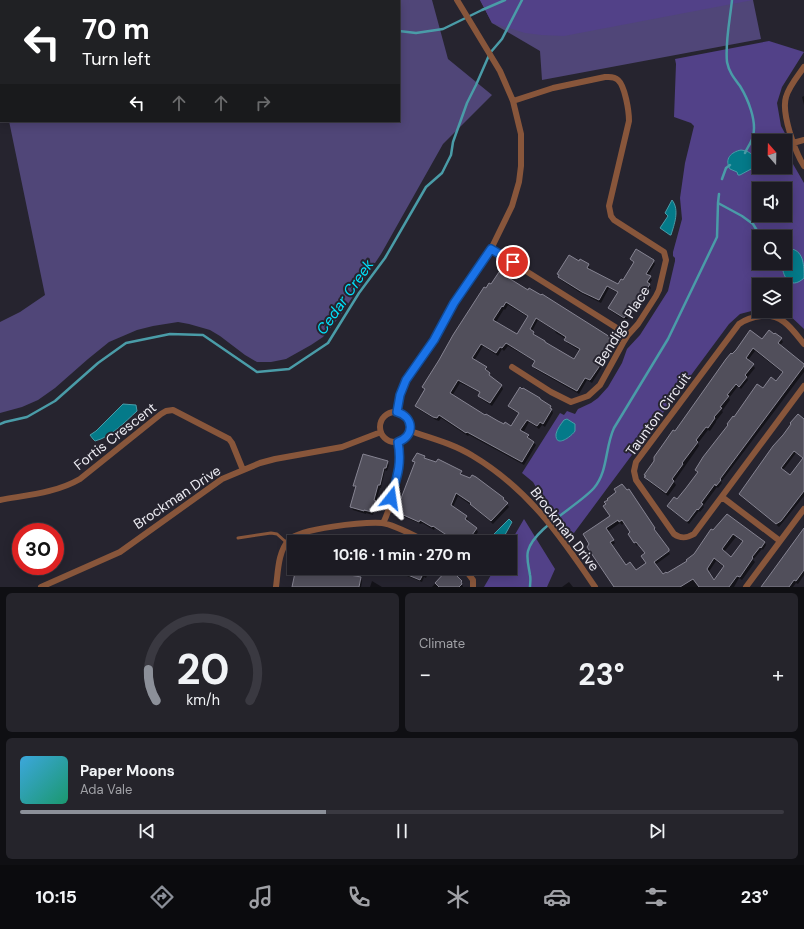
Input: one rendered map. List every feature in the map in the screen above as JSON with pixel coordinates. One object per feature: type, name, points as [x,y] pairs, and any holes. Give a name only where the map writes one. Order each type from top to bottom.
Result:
[{"type":"street","points":[[397,412],[400,395],[406,380],[434,340],[454,303],[491,249],[512,206],[519,182],[521,166],[521,134],[513,101],[500,71],[457,0]]},
{"type":"street","points":[[804,67],[788,90],[785,101],[793,143],[804,166]]},
{"type":"street","name":"Bendigo Place","points":[[512,367],[551,392],[571,402],[588,396],[600,385],[628,335],[638,324],[659,290],[666,260],[666,255],[664,252],[614,220],[609,212],[609,206],[629,121],[622,86],[617,79],[605,76],[553,88],[513,101]]},
{"type":"street","points":[[793,143],[804,140]]},
{"type":"street","points":[[491,249],[628,335]]},
{"type":"street","name":"Taunton Circuit","points":[[804,344],[786,323],[775,316],[753,318],[740,324],[638,459],[634,466],[634,474],[637,482],[671,531],[678,537],[687,537],[694,534],[804,386]]},
{"type":"street","name":"Fortis Crescent","points":[[0,500],[53,490],[70,484],[80,478],[161,414],[166,411],[173,410],[229,439],[243,470]]},
{"type":"street","points":[[392,412],[397,412],[402,413],[409,421],[410,431],[406,438],[398,442],[387,440],[381,432],[380,422],[383,417],[392,412]]},
{"type":"street","name":"Brockman Drive","points":[[410,431],[472,455],[506,478],[523,493],[539,511],[595,587]]},
{"type":"street","name":"Brockman Drive","points":[[41,587],[120,552],[214,484],[243,470],[275,459],[342,447],[381,432]]},
{"type":"street","points":[[383,523],[388,511],[400,465],[398,442]]},
{"type":"street","points":[[722,497],[780,540]]},
{"type":"street","points":[[746,587],[804,509]]},
{"type":"street","points":[[297,535],[301,533],[355,523],[383,523],[411,535]]},
{"type":"street","points":[[276,587],[282,551],[287,542]]},
{"type":"street","points":[[469,575],[473,580],[473,587]]},
{"type":"lane","points":[[238,538],[271,533],[277,534],[287,542]]},
{"type":"shaded area","points":[[400,0],[432,0],[448,59],[492,95],[443,144],[381,254],[340,316],[323,337],[286,359],[271,362],[257,362],[210,330],[189,324],[178,322],[153,326],[137,330],[109,342],[55,388],[38,400],[22,407],[0,413],[0,322],[20,312],[45,295],[9,122],[400,122]]},
{"type":"shaded area","points":[[480,0],[753,0],[761,39],[542,80],[540,51],[492,23]]},
{"type":"shaded area","points":[[480,0],[753,0],[564,36],[525,33],[492,23]]},
{"type":"shaded area","points":[[769,41],[804,52],[782,87],[777,103],[781,126],[785,134],[752,134],[752,174],[792,174],[792,160],[804,183],[804,329],[792,318],[792,278],[752,278],[752,311],[740,314],[729,324],[574,533],[568,530],[557,513],[540,494],[533,482],[522,473],[560,413],[564,415],[567,411],[575,414],[578,409],[598,398],[608,387],[622,363],[627,349],[640,335],[668,291],[675,261],[673,252],[682,219],[680,198],[685,163],[694,126],[691,123],[674,117],[675,59]]},
{"type":"shaded area","points":[[524,519],[555,569],[547,587],[484,587],[491,575],[517,575],[517,535],[515,535]]},
{"type":"water","points":[[741,150],[751,153],[752,169],[740,175],[730,169],[728,159],[734,152]]},
{"type":"water","points":[[672,200],[676,208],[676,218],[670,235],[660,228],[668,216],[665,213]]},
{"type":"water","points":[[792,249],[801,256],[804,269],[804,278],[795,283],[792,282],[792,278],[786,278],[782,270],[792,270]]},
{"type":"water","points":[[123,404],[136,405],[137,411],[112,433],[95,441],[90,435]]},
{"type":"water","points":[[567,419],[575,424],[575,431],[571,436],[564,440],[558,441],[556,438],[557,430],[564,420]]},
{"type":"water","points":[[509,519],[512,522],[505,535],[493,535]]},
{"type":"building","points":[[636,249],[654,260],[646,274],[651,276],[647,282],[650,284],[638,304],[635,302],[624,318],[608,308],[618,292],[607,286],[599,300],[582,292],[558,277],[559,275],[557,274],[569,255],[579,261],[580,259],[589,264],[587,268],[618,284],[621,279],[623,280],[634,262],[630,259]]},
{"type":"building","points":[[499,272],[528,290],[529,288],[541,295],[542,294],[610,337],[609,339],[611,341],[603,352],[605,353],[601,359],[603,360],[599,367],[590,380],[585,378],[577,391],[532,366],[535,361],[506,343],[502,348],[500,347],[496,353],[481,344],[472,358],[487,367],[485,369],[490,373],[489,375],[502,385],[490,403],[478,396],[480,392],[458,380],[450,393],[485,415],[486,414],[504,424],[505,422],[511,426],[519,413],[508,406],[520,387],[551,406],[550,408],[552,409],[543,424],[540,422],[537,426],[527,420],[520,430],[529,435],[527,437],[534,442],[522,462],[467,432],[466,433],[439,415],[437,418],[433,417],[415,406],[425,389],[422,387],[453,335],[484,287],[486,288],[489,283],[491,284]],"holes":[[[506,302],[528,316],[517,334],[493,320]],[[536,318],[566,337],[564,340],[580,349],[574,359],[533,334],[534,332],[530,329]]]},
{"type":"building","points":[[750,330],[762,339],[769,330],[774,334],[775,333],[782,338],[778,343],[804,364],[804,366],[720,479],[721,480],[716,486],[715,484],[701,503],[703,504],[688,521],[686,521],[667,506],[674,497],[677,499],[698,472],[695,470],[703,457],[757,384],[763,388],[771,377],[776,381],[783,372],[753,348],[746,358],[754,364],[745,375],[747,377],[739,387],[736,384],[727,395],[729,396],[720,407],[722,408],[714,417],[715,418],[708,428],[706,427],[696,440],[698,442],[682,463],[683,464],[672,479],[674,481],[666,493],[644,477],[646,476],[644,475],[654,461],[654,457],[673,430],[675,431],[726,359],[736,350]]},
{"type":"building","points":[[798,414],[804,419],[804,491],[781,521],[776,524],[739,494],[773,446],[791,424],[790,423]],"holes":[[[794,451],[803,458],[790,475],[781,468]]]},
{"type":"building","points":[[417,453],[425,456],[424,458],[436,462],[438,459],[462,471],[460,474],[470,478],[472,475],[476,477],[504,498],[503,499],[508,503],[491,521],[470,504],[471,503],[456,493],[451,505],[467,516],[465,519],[477,528],[472,535],[446,535],[433,526],[432,527],[420,520],[419,522],[399,513],[398,509],[400,501],[415,462],[412,461]]},
{"type":"building","points":[[363,454],[388,461],[386,468],[384,468],[380,485],[378,485],[374,500],[376,501],[372,512],[350,507],[356,486],[353,486]]},
{"type":"building","points":[[622,484],[627,490],[629,489],[655,528],[654,529],[669,549],[669,551],[654,562],[663,574],[687,561],[686,560],[694,554],[711,529],[713,530],[727,514],[765,542],[752,557],[753,558],[740,577],[737,576],[729,587],[699,587],[693,579],[680,587],[614,587],[587,547],[589,544],[583,534],[610,516],[603,506],[606,504],[604,502],[616,492],[614,489]],"holes":[[[618,520],[619,522],[622,520],[630,532],[628,534],[634,543],[636,542],[645,553],[641,556],[646,563],[636,570],[630,562],[626,565],[610,542],[614,540],[606,528]],[[733,534],[743,541],[731,557],[722,549]],[[714,558],[724,566],[714,580],[707,569]]]},
{"type":"building","points":[[804,528],[804,570],[796,581],[794,580],[789,587],[761,587]]},
{"type":"building","points":[[295,575],[350,575],[361,577],[359,587],[292,587]]},
{"type":"building","points":[[408,575],[422,575],[420,580]]},
{"type":"building","points":[[442,575],[456,575],[462,581],[462,584],[459,587],[439,587],[435,583]]},
{"type":"waterway","points":[[400,31],[416,33],[443,29],[505,0]]},
{"type":"waterway","name":"Cedar Creek","points":[[0,424],[27,417],[55,401],[98,363],[126,343],[170,334],[203,335],[257,372],[289,369],[328,343],[359,293],[385,258],[426,187],[442,173],[451,155],[453,142],[467,103],[490,53],[502,39],[522,0]]},
{"type":"waterway","points":[[732,0],[727,39],[727,62],[730,72],[746,97],[754,124],[751,143],[745,153]]},
{"type":"waterway","points":[[722,179],[726,168],[730,165]]},
{"type":"waterway","points":[[719,194],[718,203],[742,216],[753,224],[757,230]]},
{"type":"waterway","points":[[530,587],[527,557],[532,542],[547,526],[587,495],[599,482],[614,428],[668,339],[717,237],[718,203]]},
{"type":"route","points":[[391,498],[400,465],[398,442],[406,438],[411,426],[406,416],[397,412],[400,395],[406,380],[434,340],[454,303],[491,249],[513,262]]}]
